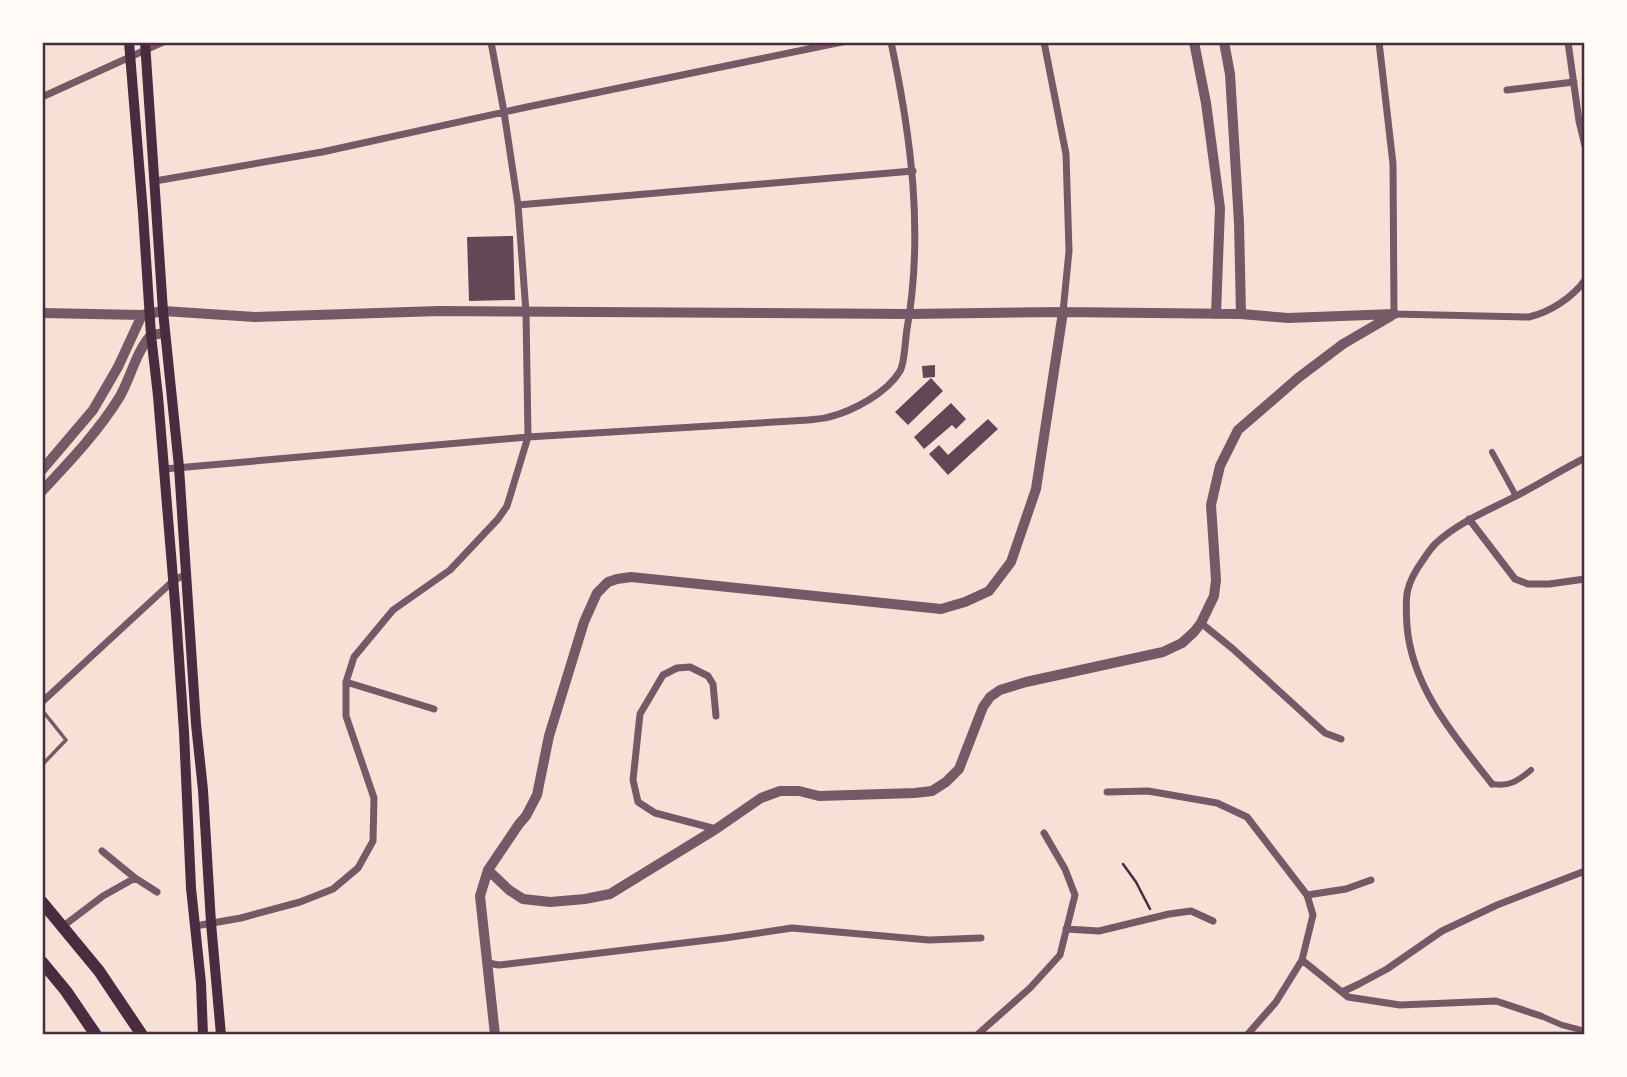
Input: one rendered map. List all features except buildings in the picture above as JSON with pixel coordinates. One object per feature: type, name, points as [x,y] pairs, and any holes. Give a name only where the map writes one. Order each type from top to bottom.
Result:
[{"type":"main road","points":[[129,42],[144,214],[146,314],[151,335],[173,581],[184,732],[191,888],[201,982],[203,1035]]},
{"type":"main road","points":[[146,46],[163,311],[179,467],[221,1035]]},
{"type":"main road","points":[[42,902],[99,971],[142,1035]]},
{"type":"main road","points":[[42,962],[96,1035]]},
{"type":"street","points":[[42,97],[130,57],[146,46],[163,42]]},
{"type":"street","points":[[195,926],[241,918],[300,902],[333,889],[358,868],[373,841],[374,798],[346,716],[346,682],[354,657],[393,610],[450,570],[507,506],[528,437],[526,312],[518,205],[505,112],[491,42]]},
{"type":"street","points":[[155,181],[322,152],[842,42]]},
{"type":"street","points":[[164,469],[528,437],[828,418],[871,399],[901,370],[914,275],[913,170],[904,102],[891,42]]},
{"type":"street","points":[[495,1035],[480,896],[488,870],[526,816],[537,795],[549,736],[584,622],[597,593],[608,582],[631,578],[941,609],[989,591],[1012,562],[1036,489],[1063,312],[1069,251],[1066,154],[1044,42]]},
{"type":"street","points":[[1195,42],[1220,208],[1216,314]]},
{"type":"street","points":[[1224,42],[1230,74],[1239,223],[1241,314]]},
{"type":"street","points":[[1379,42],[1393,164],[1394,314]]},
{"type":"street","points":[[1568,42],[1585,146]]},
{"type":"street","points":[[1507,90],[1574,82]]},
{"type":"street","points":[[518,205],[913,170]]},
{"type":"street","points":[[42,313],[146,314],[163,311],[255,317],[439,311],[910,314],[1063,312],[1241,314],[1288,318],[1394,314],[1529,317],[1543,314],[1581,292],[1585,280]]},
{"type":"street","points":[[42,470],[93,410],[146,314]]},
{"type":"street","points":[[488,870],[523,899],[550,902],[584,900],[610,894],[761,798],[780,791],[799,791],[819,796],[932,791],[959,769],[983,707],[990,697],[1000,690],[1163,652],[1182,642],[1201,623],[1214,596],[1216,580],[1211,505],[1220,466],[1238,430],[1298,378],[1343,344],[1394,314]]},
{"type":"street","points":[[42,491],[93,436],[121,395],[144,343],[151,335],[165,332]]},
{"type":"street","points":[[1492,452],[1516,496]]},
{"type":"street","points":[[1531,770],[1517,782],[1502,786],[1492,784],[1461,745],[1427,694],[1418,673],[1408,635],[1406,597],[1412,575],[1434,544],[1469,519],[1585,458]]},
{"type":"street","points":[[1469,519],[1515,579],[1528,584],[1585,579]]},
{"type":"street","points":[[42,702],[173,581],[186,574]]},
{"type":"street","points":[[1201,623],[1325,733],[1341,739]]},
{"type":"street","points":[[716,716],[713,684],[708,676],[690,667],[677,668],[663,675],[640,714],[633,780],[638,802],[654,813],[716,829]]},
{"type":"street","points":[[346,682],[434,709]]},
{"type":"street","points":[[1107,792],[1148,791],[1205,800],[1247,817],[1307,895],[1313,915],[1302,960],[1256,1031],[1247,1035]]},
{"type":"street","points":[[976,1035],[1030,988],[1060,955],[1075,895],[1065,869],[1044,833]]},
{"type":"street","points":[[102,851],[157,892]]},
{"type":"street","points":[[1342,992],[1387,969],[1442,931],[1497,905],[1585,871]]},
{"type":"street","points":[[62,926],[103,896],[135,878]]},
{"type":"street","points":[[1307,895],[1371,880]]},
{"type":"street","points":[[1066,929],[1099,931],[1191,911],[1213,921]]},
{"type":"street","points":[[488,963],[499,965],[600,954],[792,928],[929,940],[981,938]]},
{"type":"street","points":[[1302,960],[1348,997],[1400,1005],[1496,1001],[1585,1031]]},
{"type":"lane","points":[[42,710],[66,740],[42,765]]},
{"type":"path","points":[[1123,863],[1136,882],[1154,919]]}]
